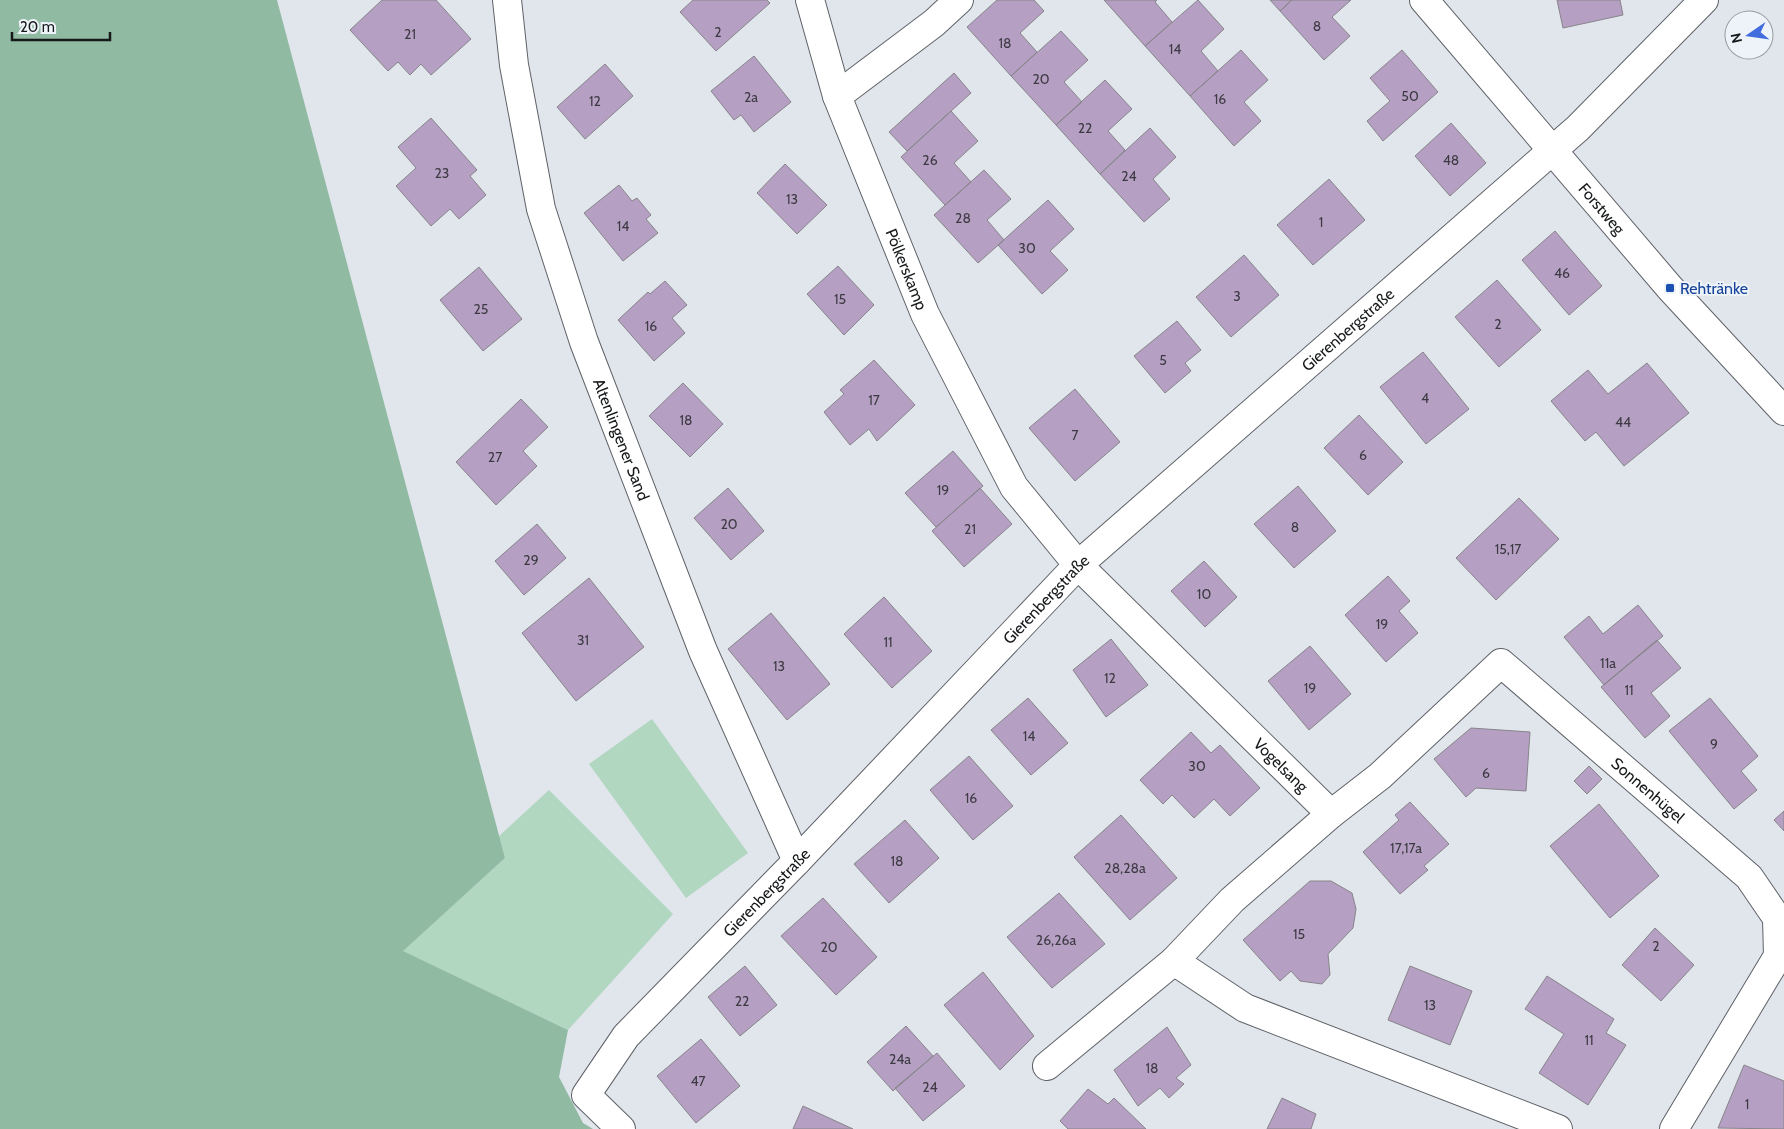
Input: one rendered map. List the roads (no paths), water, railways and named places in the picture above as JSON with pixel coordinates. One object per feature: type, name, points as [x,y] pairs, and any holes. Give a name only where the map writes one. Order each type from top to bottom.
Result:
[{"type":"street","name":"Altenlingener Sand","points":[[507,0],[514,65],[541,209],[584,342],[703,651],[797,861]]},
{"type":"street","points":[[810,0],[837,96],[934,23],[959,0]]},
{"type":"street","name":"Forstweg","points":[[1424,0],[1670,288],[1784,411]]},
{"type":"street","points":[[1552,149],[1578,128],[1704,0]]},
{"type":"street","name":"Pölkerskamp","points":[[837,96],[924,314],[1014,487],[1078,565]]},
{"type":"street","name":"Gierenbergstraße","points":[[621,1129],[586,1095],[626,1036],[797,861],[1078,565],[1552,149]]},
{"type":"street","name":"Vogelsang","points":[[1078,565],[1331,814]]},
{"type":"street","name":"Sonnenhügel","points":[[1331,814],[1380,776],[1500,663],[1749,877],[1777,918],[1778,956],[1674,1129]]},
{"type":"street","points":[[1047,1066],[1174,961],[1232,900],[1331,814]]},
{"type":"street","points":[[1174,961],[1245,1008],[1558,1129]]},
{"type":"place","name":"Rehtränke","points":[[1670,288]]}]
